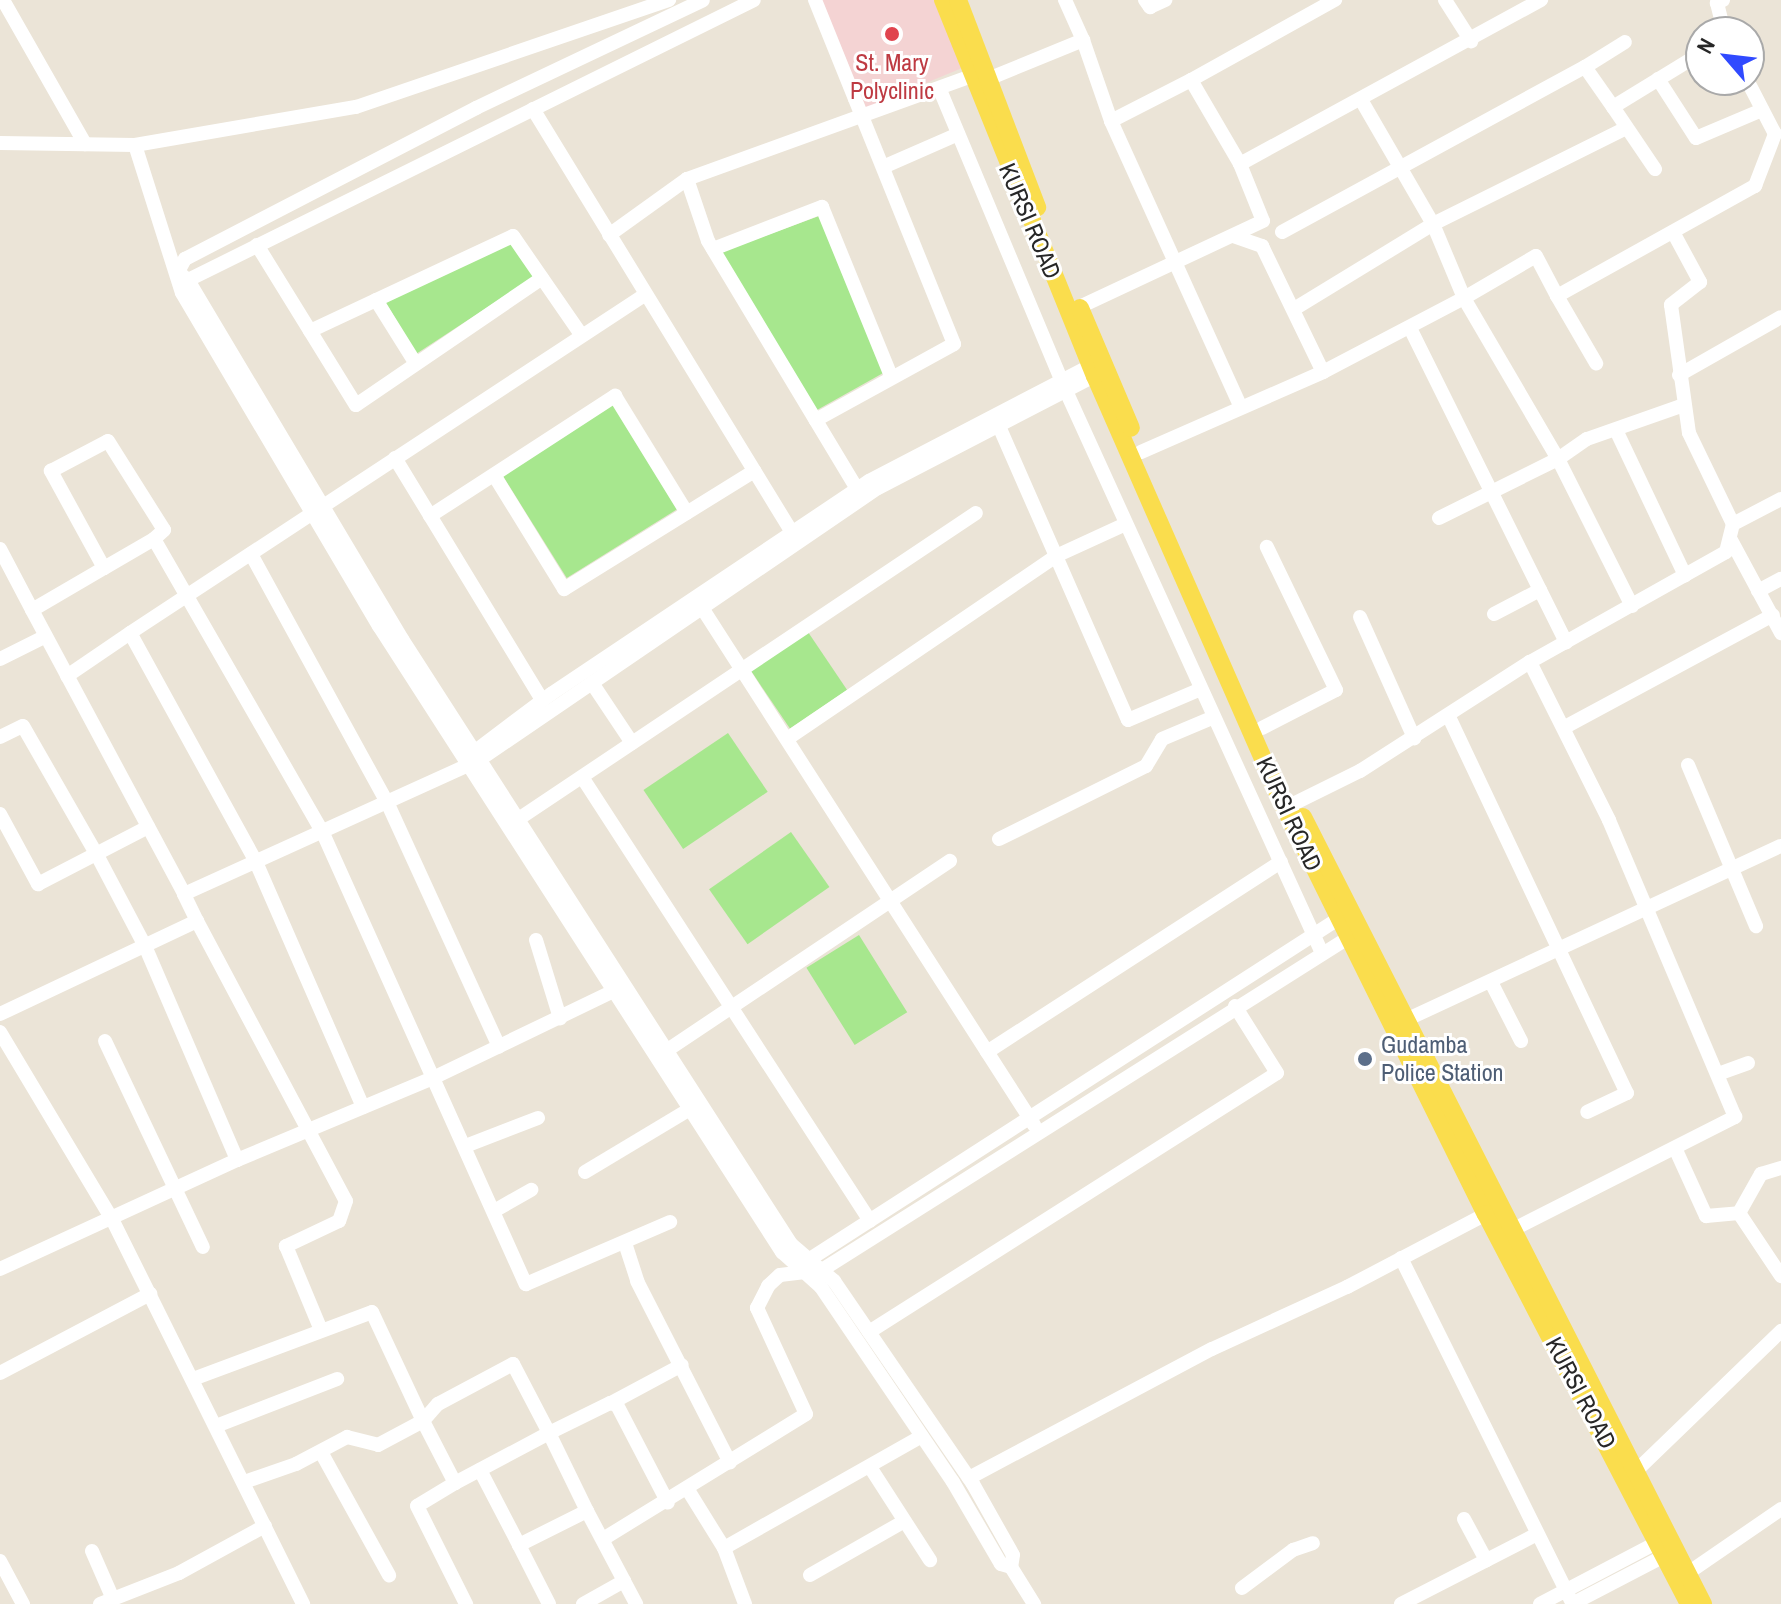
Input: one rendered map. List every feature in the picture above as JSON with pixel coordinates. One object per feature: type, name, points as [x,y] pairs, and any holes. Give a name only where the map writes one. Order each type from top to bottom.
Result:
[{"type":"main road","name":"KURSI ROAD","points":[[943,0],[980,77],[1079,307],[1098,368],[1141,452],[1262,728],[1291,806]]},
{"type":"main road","name":"KURSI ROAD","points":[[958,0],[980,77],[1098,368],[1291,806],[1399,1024],[1486,1214],[1667,1546],[1688,1573],[1703,1604]]},
{"type":"main road","name":"KURSI ROAD","points":[[1399,1024],[1516,1228],[1636,1471],[1689,1604]]},
{"type":"street","points":[[3,0],[85,144]]},
{"type":"street","points":[[0,143],[135,145],[356,107],[669,0]]},
{"type":"street","points":[[181,279],[185,259],[448,122],[703,0]]},
{"type":"street","points":[[181,279],[257,245],[754,0]]},
{"type":"street","points":[[815,0],[954,344],[816,420]]},
{"type":"street","points":[[1065,0],[1083,40],[1111,121],[1179,262],[1240,406]]},
{"type":"street","points":[[1145,0],[1150,7],[1165,0]]},
{"type":"street","points":[[1111,121],[1335,0]]},
{"type":"street","points":[[1445,0],[1471,41]]},
{"type":"street","points":[[1240,164],[1471,41],[1541,0]]},
{"type":"street","points":[[1720,16],[1717,3],[1723,0]]},
{"type":"street","points":[[609,235],[687,179],[1083,40]]},
{"type":"street","points":[[1282,232],[1401,169],[1625,42]]},
{"type":"street","points":[[1613,107],[1685,63]]},
{"type":"street","points":[[1585,67],[1613,107],[1624,129],[1655,169]]},
{"type":"street","points":[[1658,79],[1696,138],[1762,110]]},
{"type":"street","points":[[1079,307],[1263,221],[1240,164],[1191,80]]},
{"type":"street","points":[[940,90],[1064,386],[1321,951]]},
{"type":"street","points":[[1557,296],[1755,186],[1776,124],[1762,110],[1755,96]]},
{"type":"street","points":[[1361,100],[1433,224],[1464,298],[1558,459],[1632,606]]},
{"type":"street","points":[[533,109],[795,538]]},
{"type":"street","points":[[1294,309],[1433,224],[1624,129]]},
{"type":"street","points":[[883,167],[958,134]]},
{"type":"street","points":[[135,145],[181,279],[317,509],[662,1054],[922,1436],[1001,1564],[1011,1567]]},
{"type":"street","points":[[687,179],[713,249],[857,489]]},
{"type":"street","points":[[713,249],[822,207],[891,376]]},
{"type":"street","points":[[1291,806],[1449,717],[1530,662],[1726,552],[1733,524],[1689,433],[1671,305],[1700,282],[1673,232]]},
{"type":"street","points":[[310,331],[513,236],[582,336]]},
{"type":"street","points":[[1233,236],[1262,246],[1323,372]]},
{"type":"street","points":[[257,245],[356,405],[542,278]]},
{"type":"street","points":[[1141,452],[1323,372],[1410,328],[1536,256],[1596,363]]},
{"type":"street","points":[[67,676],[646,294]]},
{"type":"street","points":[[376,300],[416,364]]},
{"type":"street","points":[[1679,375],[1781,317]]},
{"type":"street","points":[[1410,328],[1566,642]]},
{"type":"street","points":[[473,757],[542,700],[795,538],[878,488],[1098,368]]},
{"type":"street","points":[[795,538],[857,489],[937,441],[1064,386]]},
{"type":"street","points":[[430,516],[615,396],[687,513]]},
{"type":"street","points":[[1439,518],[1558,459],[1587,439],[1684,405]]},
{"type":"street","points":[[998,424],[1128,720],[1201,689]]},
{"type":"street","points":[[1616,430],[1685,575]]},
{"type":"street","points":[[32,610],[154,539],[164,530],[108,441],[51,471],[104,568]]},
{"type":"street","points":[[395,458],[542,700]]},
{"type":"street","points":[[494,475],[564,589],[754,471]]},
{"type":"street","points":[[1733,524],[1781,499]]},
{"type":"street","points":[[517,820],[976,513]]},
{"type":"street","points":[[787,739],[1056,556],[1126,524]]},
{"type":"street","points":[[154,539],[322,831],[468,1145],[526,1284],[670,1222]]},
{"type":"street","points":[[1731,540],[1781,633]]},
{"type":"street","points":[[1262,728],[1336,690],[1267,547]]},
{"type":"street","points":[[0,549],[306,1131],[346,1201],[339,1221],[286,1246],[321,1330]]},
{"type":"street","points":[[251,554],[387,802],[499,1047]]},
{"type":"street","points":[[1758,591],[1781,579]]},
{"type":"street","points":[[1494,614],[1540,590]]},
{"type":"street","points":[[699,602],[1038,1132]]},
{"type":"street","points":[[184,894],[387,802],[473,757],[592,683],[699,602]]},
{"type":"street","points":[[1565,727],[1773,615]]},
{"type":"street","points":[[1360,617],[1414,738]]},
{"type":"street","points":[[130,633],[255,860],[363,1107]]},
{"type":"street","points":[[0,659],[46,636]]},
{"type":"street","points":[[1516,1228],[1735,1117],[1565,727],[1530,662]]},
{"type":"street","points":[[592,683],[632,743]]},
{"type":"street","points":[[999,839],[1146,766],[1162,739],[1214,717]]},
{"type":"street","points":[[1449,717],[1531,882],[1558,952],[1627,1093],[1587,1112]]},
{"type":"street","points":[[0,737],[23,726],[97,855],[145,947],[237,1160]]},
{"type":"street","points":[[473,757],[517,820],[619,988]]},
{"type":"street","points":[[1688,765],[1756,926]]},
{"type":"street","points":[[582,777],[870,1221]]},
{"type":"street","points":[[0,814],[38,884],[148,827]]},
{"type":"street","points":[[1399,1024],[1492,984],[1781,846]]},
{"type":"street","points":[[662,1054],[950,861]]},
{"type":"street","points":[[987,1052],[1281,862]]},
{"type":"street","points":[[603,1539],[668,1503],[806,1414],[757,1308],[780,1275],[806,1265],[1344,915]]},
{"type":"street","points":[[0,1014],[197,921]]},
{"type":"street","points":[[822,1270],[1321,951],[1353,934]]},
{"type":"street","points":[[536,940],[560,1018]]},
{"type":"street","points":[[1492,984],[1521,1041]]},
{"type":"street","points":[[0,1269],[237,1160],[435,1077],[619,988]]},
{"type":"street","points":[[869,1332],[1277,1073],[1235,1006]]},
{"type":"street","points":[[0,1032],[112,1219],[303,1604]]},
{"type":"street","points":[[105,1041],[203,1247]]},
{"type":"street","points":[[662,1054],[690,1109],[782,1252],[822,1270],[869,1332],[969,1478],[1013,1555],[1011,1567],[1034,1604]]},
{"type":"street","points":[[1718,1074],[1748,1063]]},
{"type":"street","points":[[585,1172],[690,1109]]},
{"type":"street","points":[[468,1145],[538,1118]]},
{"type":"street","points":[[1675,1148],[1706,1216],[1739,1213]]},
{"type":"street","points":[[1739,1213],[1761,1174],[1781,1168]]},
{"type":"street","points":[[494,1211],[531,1190]]},
{"type":"street","points":[[1739,1213],[1781,1276]]},
{"type":"street","points":[[969,1478],[1212,1349],[1486,1214]]},
{"type":"street","points":[[625,1243],[637,1281],[730,1463]]},
{"type":"street","points":[[1401,1258],[1571,1600]]},
{"type":"street","points":[[0,1373],[150,1294]]},
{"type":"street","points":[[193,1379],[372,1312],[455,1483]]},
{"type":"street","points":[[1636,1471],[1781,1331]]},
{"type":"street","points":[[244,1482],[321,1452],[347,1437],[378,1445],[423,1421],[438,1404],[513,1364],[636,1604]]},
{"type":"street","points":[[466,1604],[417,1506],[455,1483],[682,1365]]},
{"type":"street","points":[[216,1426],[337,1379]]},
{"type":"street","points":[[613,1402],[668,1503]]},
{"type":"street","points":[[724,1548],[922,1436]]},
{"type":"street","points":[[321,1452],[389,1575]]},
{"type":"street","points":[[870,1467],[930,1560]]},
{"type":"street","points":[[480,1470],[549,1604]]},
{"type":"street","points":[[688,1490],[724,1548],[745,1604]]},
{"type":"street","points":[[1688,1573],[1781,1509]]},
{"type":"street","points":[[519,1545],[587,1511]]},
{"type":"street","points":[[1464,1519],[1486,1560]]},
{"type":"street","points":[[810,1575],[903,1522]]},
{"type":"street","points":[[92,1551],[106,1601],[179,1573],[265,1526]]},
{"type":"street","points":[[1401,1604],[1537,1534]]},
{"type":"street","points":[[1242,1588],[1293,1550],[1313,1543]]},
{"type":"street","points":[[1540,1604],[1571,1600],[1667,1546]]},
{"type":"street","points":[[0,1561],[23,1604]]},
{"type":"street","points":[[583,1604],[624,1581]]},
{"type":"shaded area","name":"St. Mary Polyclinic","points":[[822,0],[934,0],[962,68],[866,108]]},
{"type":"green space","points":[[819,216],[885,372],[817,410],[721,252]]},
{"type":"green space","points":[[510,243],[535,276],[416,354],[385,301]]},
{"type":"green space","points":[[613,403],[679,508],[567,578],[501,473]]},
{"type":"green space","points":[[808,632],[847,690],[790,729],[751,671]]},
{"type":"green space","points":[[728,733],[768,792],[683,849],[643,790]]},
{"type":"green space","points":[[791,832],[829,887],[748,944],[709,889]]},
{"type":"green space","points":[[859,935],[907,1012],[855,1045],[806,968]]},
{"type":"place","name":"St. Mary Polyclinic","points":[[892,34]]},
{"type":"place","name":"Gudamba Police Station","points":[[1365,1059]]}]
